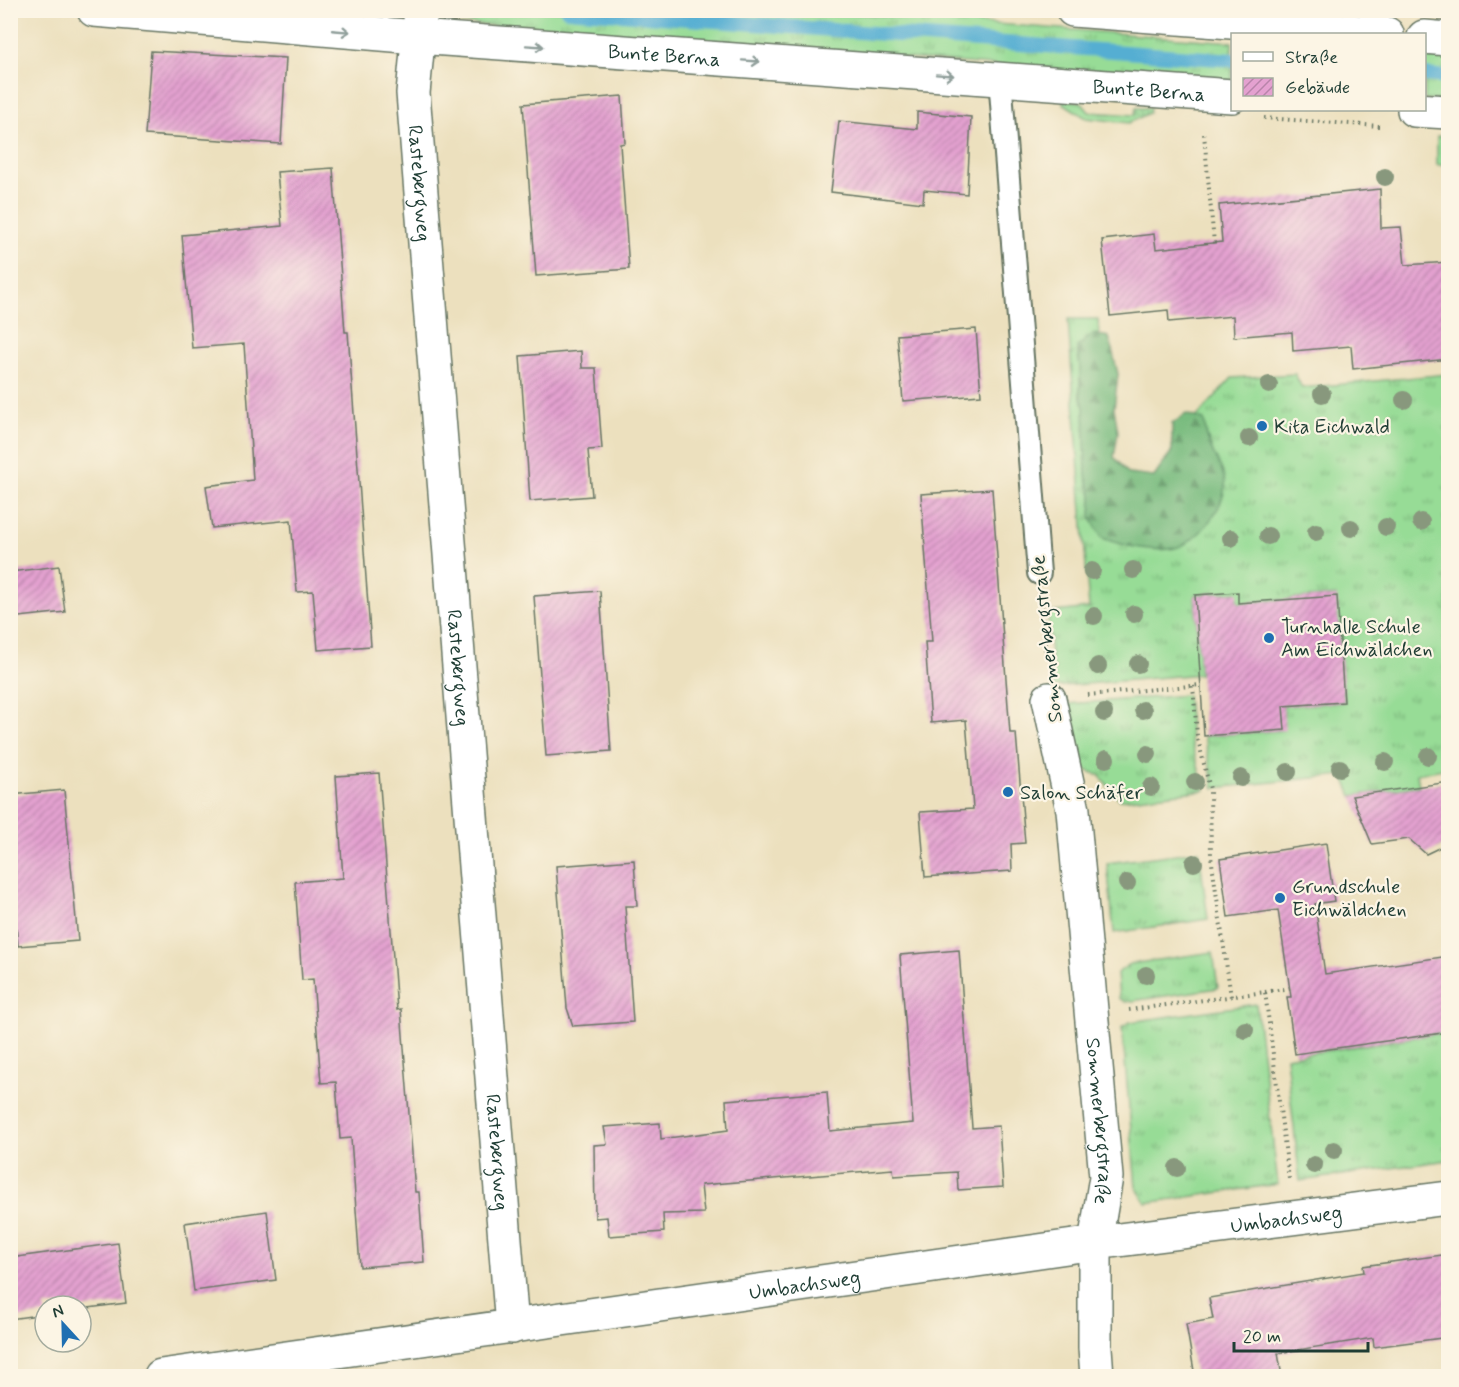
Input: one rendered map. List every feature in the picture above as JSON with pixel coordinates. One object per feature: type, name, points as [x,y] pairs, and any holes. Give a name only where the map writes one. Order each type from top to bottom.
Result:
[{"type":"street","name":"Bunte Berna","points":[[94,10],[419,22],[1000,78],[1231,96]]},
{"type":"street","points":[[1073,10],[1374,33]]},
{"type":"street","name":"Rastebergweg","points":[[419,22],[413,93],[512,1327]]},
{"type":"street","points":[[1426,37],[1449,39]]},
{"type":"street","points":[[1426,111],[1449,112]]},
{"type":"street","name":"Sommerbergstraße","points":[[1049,699],[1073,810],[1106,1177],[1095,1243],[1097,1377]]},
{"type":"street","name":"Umbachsweg","points":[[160,1377],[1095,1243],[1449,1198]]},
{"type":"lane","name":"Sommerbergstraße","points":[[1000,78],[1039,573]]},
{"type":"path","points":[[1204,125],[1214,243]]},
{"type":"path","name":"Sommerbergstraße","points":[[1039,573],[1049,699]]},
{"type":"path","points":[[1193,686],[1197,735],[1210,789],[1210,856],[1231,997]]},
{"type":"path","points":[[1049,699],[1201,686]]},
{"type":"path","points":[[1091,1015],[1290,988]]},
{"type":"path","points":[[1265,992],[1290,1182]]},
{"type":"green space","points":[[458,10],[811,10],[1231,42],[1231,84],[461,23],[457,21]]},
{"type":"green space","points":[[1426,56],[1448,57],[1448,101],[1426,99]]},
{"type":"green space","points":[[1063,100],[1081,102],[1089,112],[1135,115],[1136,108],[1150,108],[1149,113],[1129,123],[1086,118],[1063,103]]},
{"type":"green space","points":[[1437,136],[1448,137],[1448,165],[1437,165]]},
{"type":"green space","points":[[1068,319],[1098,319],[1109,488],[1184,482],[1184,431],[1232,378],[1295,374],[1302,388],[1448,374],[1448,768],[1417,774],[1419,786],[1352,796],[1343,775],[1214,788],[1204,736],[1284,730],[1283,706],[1344,702],[1336,596],[1238,603],[1237,592],[1195,595],[1200,674],[1053,687],[1048,613],[1089,608]]},
{"type":"green space","points":[[1093,334],[1109,337],[1118,374],[1114,408],[1118,432],[1114,457],[1129,474],[1154,477],[1172,451],[1172,424],[1186,414],[1204,420],[1208,439],[1225,480],[1225,486],[1220,505],[1208,523],[1184,545],[1157,550],[1118,543],[1102,538],[1091,518],[1092,495],[1086,476],[1084,407],[1080,394],[1077,347]]},
{"type":"green space","points":[[1187,695],[1191,742],[1205,790],[1120,800],[1099,775],[1083,769],[1072,715],[1057,712],[1054,705]]},
{"type":"green space","points":[[1199,851],[1208,919],[1114,933],[1107,863]]},
{"type":"green space","points":[[1213,952],[1218,988],[1125,1002],[1119,998],[1117,973],[1130,964]]},
{"type":"green space","points":[[1256,1004],[1278,1184],[1146,1203],[1136,1187],[1122,1027],[1130,1022]]},
{"type":"green space","points":[[1448,1032],[1448,1160],[1300,1181],[1286,1057]]},
{"type":"building","points":[[151,51],[286,58],[281,144],[145,135]]},
{"type":"building","points":[[622,96],[625,143],[620,144],[629,269],[536,276],[523,104]]},
{"type":"building","points":[[917,112],[971,117],[967,194],[924,190],[923,203],[831,192],[839,121],[917,129]]},
{"type":"building","points":[[333,168],[345,332],[348,332],[371,646],[318,650],[313,591],[297,592],[291,520],[212,528],[206,486],[253,480],[244,344],[192,348],[182,235],[282,226],[277,172]]},
{"type":"building","points":[[1380,189],[1381,228],[1401,227],[1405,265],[1449,262],[1449,359],[1353,369],[1351,346],[1293,351],[1292,332],[1234,337],[1233,316],[1169,322],[1168,310],[1110,316],[1102,240],[1154,234],[1156,249],[1222,242],[1219,205]]},
{"type":"building","points":[[976,329],[981,395],[903,401],[897,335]]},
{"type":"building","points":[[581,351],[582,368],[596,368],[602,449],[588,450],[592,496],[530,501],[520,356]]},
{"type":"building","points":[[992,489],[1010,733],[1016,733],[1025,843],[1011,844],[1012,871],[925,877],[920,812],[973,809],[966,720],[931,723],[925,642],[932,642],[921,494]]},
{"type":"building","points":[[59,566],[65,612],[10,618],[10,572]]},
{"type":"building","points":[[600,591],[611,751],[546,756],[534,596]]},
{"type":"building","name":"Turnhalle Schule Am Eichwäldchen","points":[[1238,592],[1238,603],[1337,596],[1344,702],[1283,706],[1285,730],[1204,736],[1195,595]]},
{"type":"building","points":[[379,773],[397,1010],[401,1009],[415,1192],[419,1192],[424,1262],[360,1267],[351,1138],[340,1139],[336,1082],[321,1083],[313,979],[302,980],[295,882],[343,878],[336,776]]},
{"type":"building","points":[[1449,782],[1449,843],[1426,854],[1409,839],[1372,844],[1352,796]]},
{"type":"building","points":[[64,790],[78,941],[18,946],[14,904],[10,904],[10,795]]},
{"type":"building","points":[[1326,843],[1334,901],[1315,904],[1325,974],[1449,956],[1449,1032],[1295,1054],[1287,997],[1291,997],[1278,910],[1228,917],[1220,859]]},
{"type":"building","points":[[634,860],[637,906],[625,906],[633,1022],[573,1026],[567,1008],[556,866]]},
{"type":"building","points":[[959,950],[972,1128],[999,1126],[1003,1187],[958,1190],[957,1172],[894,1176],[893,1169],[701,1185],[704,1213],[663,1214],[664,1232],[609,1236],[607,1217],[595,1218],[594,1145],[607,1144],[604,1127],[660,1123],[661,1139],[728,1130],[726,1100],[827,1092],[830,1131],[913,1123],[900,955]]},
{"type":"building","points":[[267,1211],[276,1280],[194,1291],[185,1223]]},
{"type":"building","points":[[118,1243],[126,1303],[93,1307],[93,1294],[33,1294],[33,1316],[10,1319],[10,1258]]},
{"type":"building","points":[[1449,1254],[1449,1337],[1374,1347],[1373,1338],[1278,1353],[1282,1377],[1195,1377],[1186,1324],[1213,1319],[1209,1298],[1364,1272],[1363,1266]]},
{"type":"waterway","points":[[567,10],[1231,60]]},
{"type":"waterway","points":[[1426,75],[1448,77]]},
{"type":"place","name":"Kita Eichwald","points":[[1262,426]]},
{"type":"place","name":"Turnhalle Schule Am Eichwäldchen","points":[[1269,638]]},
{"type":"place","name":"Salon Schäfer","points":[[1008,792]]},
{"type":"place","name":"Grundschule Eichwäldchen","points":[[1280,898]]}]
